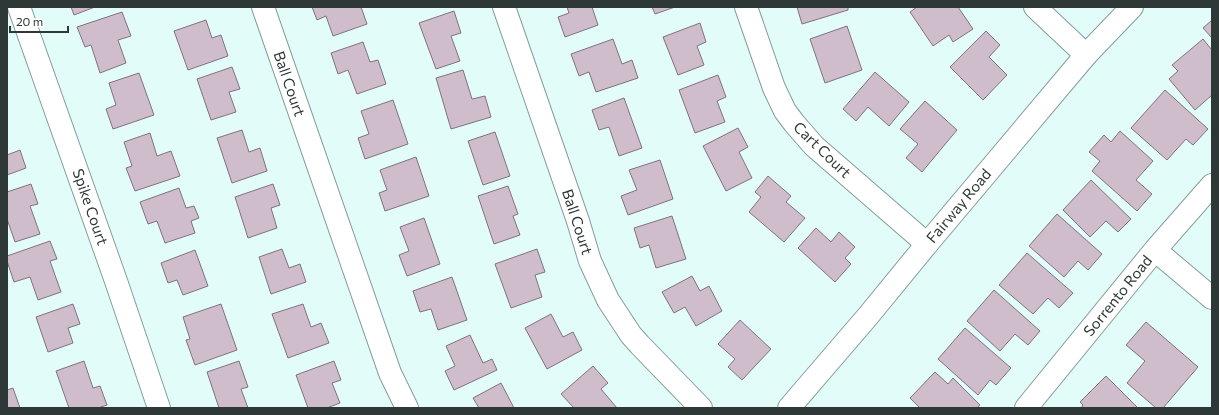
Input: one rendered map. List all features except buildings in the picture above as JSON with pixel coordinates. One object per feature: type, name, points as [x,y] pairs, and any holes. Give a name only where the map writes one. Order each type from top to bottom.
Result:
[{"type":"street","name":"Spike Court","points":[[19,7],[119,289],[159,408]]},
{"type":"street","name":"Ball Court","points":[[263,7],[390,372],[407,408]]},
{"type":"street","name":"Ball Court","points":[[504,7],[578,221],[590,261],[608,300],[631,335],[701,408]]},
{"type":"street","name":"Cart Court","points":[[746,7],[774,88],[785,111],[794,124],[814,146],[927,244]]},
{"type":"street","points":[[1034,7],[1086,55]]},
{"type":"street","name":"Fairway Road","points":[[789,408],[868,316],[1086,55],[1132,7]]},
{"type":"street","name":"Sorrento Road","points":[[1026,408],[1155,250],[1212,185]]},
{"type":"street","points":[[1155,250],[1212,298]]}]
